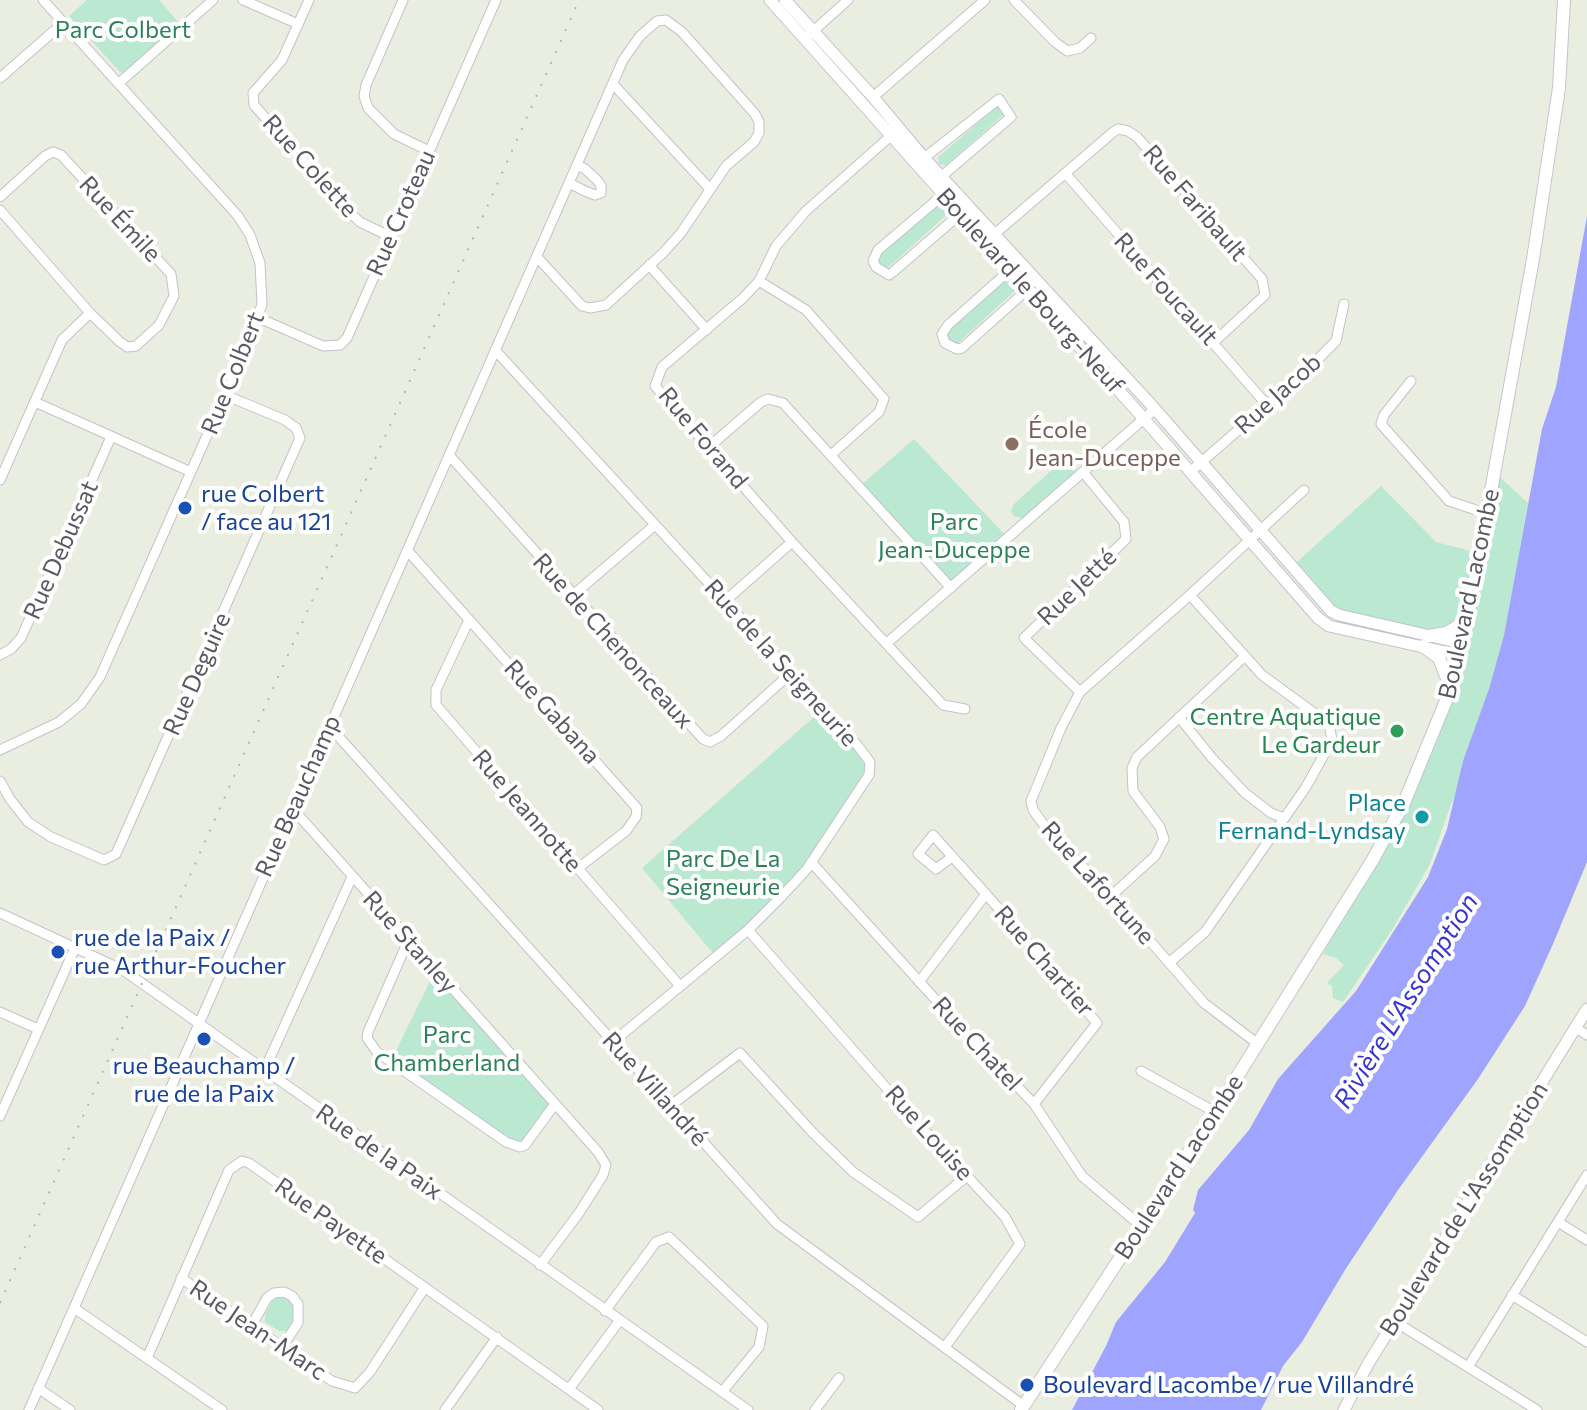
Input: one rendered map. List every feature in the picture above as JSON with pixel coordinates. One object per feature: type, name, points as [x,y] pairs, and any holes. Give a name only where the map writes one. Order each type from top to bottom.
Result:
[{"type":"main road","name":"Boulevard Lacombe","points":[[1022,1408],[1215,1112],[1391,829],[1451,689],[1488,514],[1549,152],[1563,44],[1564,0]]},
{"type":"main road","points":[[1451,689],[1439,658],[1426,641],[1457,627],[1469,609]]},
{"type":"street","name":"Rue Colbert","points":[[0,750],[59,722],[81,704],[95,685],[259,318],[262,275],[250,235],[238,216],[43,0]]},
{"type":"street","points":[[119,83],[213,0]]},
{"type":"street","points":[[243,0],[298,24]]},
{"type":"street","name":"Rue Colette","points":[[309,0],[278,67],[253,93],[254,105],[348,211],[360,222],[391,237]]},
{"type":"street","points":[[403,0],[364,96],[368,108],[394,134],[429,151]]},
{"type":"street","name":"Rue Croteau","points":[[259,318],[323,346],[340,345],[347,338],[496,0]]},
{"type":"street","name":"Boulevard le Bourg-Neuf","points":[[770,0],[873,97],[895,132],[942,176],[1155,409],[1331,611],[1460,649]]},
{"type":"street","name":"Boulevard le Bourg-Neuf","points":[[785,0],[809,35],[895,132],[960,214],[1318,618],[1329,626],[1426,641]]},
{"type":"street","points":[[809,35],[848,0]]},
{"type":"street","points":[[873,97],[985,0]]},
{"type":"street","points":[[1014,0],[1067,51],[1080,48],[1091,38]]},
{"type":"street","name":"Rue Beauchamp","points":[[29,1410],[613,84],[631,46],[652,25],[666,20],[682,32],[759,122],[759,133],[754,142],[726,166],[710,189]]},
{"type":"street","points":[[0,78],[63,23]]},
{"type":"street","points":[[537,257],[576,301],[590,308],[606,305],[681,233],[710,189],[613,84]]},
{"type":"street","points":[[924,158],[999,99],[1011,117],[942,176]]},
{"type":"street","name":"Rue Faribault","points":[[985,242],[1112,133],[1118,129],[1128,131],[1137,137],[1262,279],[1265,295],[1214,342]]},
{"type":"street","name":"Rue Forand","points":[[895,132],[828,189],[784,235],[759,281],[662,367],[655,386],[792,542],[943,705],[965,709]]},
{"type":"street","name":"Rue Émile","points":[[0,197],[45,156],[53,152],[61,155],[171,274],[174,296],[159,325],[136,346],[127,347],[90,313],[0,210]]},
{"type":"street","points":[[569,183],[595,195],[601,193],[598,181],[577,165]]},
{"type":"street","name":"Rue Foucault","points":[[1065,173],[1267,405]]},
{"type":"street","points":[[944,194],[878,250],[873,261],[876,267],[885,274],[893,272],[960,214]]},
{"type":"street","points":[[649,265],[707,330]]},
{"type":"street","points":[[1010,270],[945,328],[942,334],[945,343],[962,348],[1028,289]]},
{"type":"street","points":[[759,281],[806,310],[884,399],[879,412],[831,455]]},
{"type":"street","name":"Rue Jacob","points":[[1190,472],[1336,341],[1344,304]]},
{"type":"street","points":[[0,480],[62,340],[90,313]]},
{"type":"street","name":"Rue de la Seigneurie","points":[[495,350],[870,762],[869,775],[811,862],[782,896],[748,930],[613,1042]]},
{"type":"street","points":[[1411,381],[1384,415],[1381,424],[1449,501],[1488,514]]},
{"type":"street","name":"Rue Deguire","points":[[0,781],[28,822],[51,837],[104,860],[116,854],[300,438],[296,428],[285,420],[225,395]]},
{"type":"street","points":[[710,446],[754,407],[768,399],[783,403],[951,588]]},
{"type":"street","points":[[35,402],[191,472]]},
{"type":"street","points":[[887,643],[1155,409]]},
{"type":"street","name":"Rue Debussat","points":[[0,655],[21,638],[111,437]]},
{"type":"street","name":"Rue de Chenonceaux","points":[[449,455],[695,733],[710,742],[721,736],[791,673]]},
{"type":"street","name":"Rue Jetté","points":[[1080,692],[1024,638],[1126,539],[1124,522],[1083,472]]},
{"type":"street","name":"Rue Lafortune","points":[[1258,1044],[1204,1003],[1111,896],[1047,829],[1033,810],[1031,801],[1061,728],[1080,692],[1304,490]]},
{"type":"street","points":[[573,595],[655,525]]},
{"type":"street","points":[[725,601],[792,542]]},
{"type":"street","name":"Rue Gabana","points":[[407,550],[637,808],[636,817],[626,831],[577,869]]},
{"type":"street","points":[[1170,962],[1205,932],[1284,818],[1332,740],[1329,724],[1284,692],[1244,657],[1190,595]]},
{"type":"street","name":"Rue Jeannotte","points":[[469,620],[436,690],[436,705],[680,986]]},
{"type":"street","points":[[1111,896],[1155,856],[1164,839],[1160,827],[1133,791],[1132,768],[1137,757],[1244,657]]},
{"type":"street","points":[[1179,717],[1245,793],[1271,813],[1284,818]]},
{"type":"street","name":"Rue Villandré","points":[[329,726],[781,1228],[945,1347],[1022,1408]]},
{"type":"street","name":"Rue Stanley","points":[[293,809],[598,1152],[606,1165],[579,1213],[540,1265]]},
{"type":"street","points":[[919,982],[986,894],[952,857]]},
{"type":"street","name":"Rue Chatel","points":[[811,862],[1034,1104],[1082,1176],[1141,1226]]},
{"type":"street","points":[[264,1071],[352,877]]},
{"type":"street","name":"Rue Chartier","points":[[986,894],[1097,1023],[1034,1104]]},
{"type":"street","name":"Rue de la Paix","points":[[0,913],[123,970],[748,1410]]},
{"type":"street","name":"Rue Louise","points":[[748,930],[1005,1217],[1020,1244],[945,1347]]},
{"type":"street","points":[[408,941],[368,1032],[367,1038],[377,1052],[506,1142],[520,1147],[525,1145],[555,1104]]},
{"type":"street","points":[[1,1108],[75,948]]},
{"type":"street","name":"Boulevard de L'Assomption","points":[[1344,1410],[1394,1321],[1587,1009]]},
{"type":"street","points":[[0,1012],[38,1029]]},
{"type":"street","points":[[1576,1028],[1587,1035]]},
{"type":"street","points":[[670,1106],[740,1053],[853,1172],[918,1217],[967,1176]]},
{"type":"street","points":[[1141,1071],[1215,1112]]},
{"type":"street","name":"Rue Payette","points":[[147,1358],[229,1170],[242,1161],[598,1410]]},
{"type":"street","points":[[1468,1367],[1587,1175]]},
{"type":"street","points":[[1558,1222],[1587,1240]]},
{"type":"street","points":[[605,1311],[656,1242],[669,1237],[763,1326],[759,1347],[722,1392]]},
{"type":"street","name":"Rue Jean-Marc","points":[[181,1278],[332,1381],[355,1388],[370,1372],[425,1287]]},
{"type":"street","points":[[252,1325],[267,1298],[284,1292],[292,1296],[298,1304],[298,1323],[282,1347]]},
{"type":"street","points":[[1512,1295],[1587,1342]]},
{"type":"street","points":[[74,1308],[222,1410]]},
{"type":"street","points":[[569,1389],[620,1320]]},
{"type":"street","points":[[1394,1321],[1537,1410]]},
{"type":"street","points":[[445,1410],[497,1337]]},
{"type":"street","points":[[815,1410],[839,1378]]},
{"type":"street","points":[[38,1388],[70,1410]]},
{"type":"green space","name":"Parc Colbert","points":[[87,0],[159,0],[179,23],[126,72],[121,73],[69,16]]},
{"type":"green space","points":[[999,105],[1003,108],[1003,115],[946,165],[939,164],[938,157]]},
{"type":"green space","points":[[945,201],[951,211],[891,265],[880,267],[876,260],[881,252],[939,202]]},
{"type":"green space","points":[[1008,275],[1019,283],[1018,288],[958,343],[951,344],[946,336],[947,330]]},
{"type":"green space","name":"Parc Jean-Duceppe","points":[[914,439],[1008,538],[951,588],[860,486]]},
{"type":"green space","points":[[1062,461],[1069,461],[1077,467],[1073,474],[1022,518],[1014,516],[1011,511],[1014,504]]},
{"type":"green space","points":[[1491,469],[1528,503],[1504,635],[1460,786],[1430,864],[1392,930],[1343,1002],[1333,998],[1332,986],[1327,983],[1344,965],[1336,958],[1323,954],[1390,831],[1450,691],[1468,602],[1453,623],[1427,631],[1338,609],[1297,562],[1381,486],[1436,542],[1475,552]]},
{"type":"green space","name":"Parc De La Seigneurie","points":[[823,709],[859,746],[871,770],[805,871],[716,957],[642,868]]},
{"type":"green space","name":"Parc Chamberland","points":[[435,971],[555,1105],[519,1146],[391,1061]]},
{"type":"green space","points":[[282,1294],[292,1299],[298,1312],[286,1331],[279,1331],[265,1322],[265,1314],[275,1296]]},
{"type":"water","name":"Rivière L'Assomption","points":[[1587,216],[1587,862],[1553,944],[1525,1006],[1345,1270],[1302,1342],[1283,1366],[1261,1410],[1072,1410],[1116,1322],[1165,1262],[1195,1213],[1198,1190],[1249,1130],[1278,1079],[1356,991],[1428,877],[1447,829],[1463,761],[1489,689],[1504,635],[1542,429],[1556,387]]},
{"type":"railway","points":[[0,1303],[579,0]]},
{"type":"place","name":"École Jean-Duceppe","points":[[1012,444]]},
{"type":"place","name":"rue Colbert / face au 121","points":[[185,508]]},
{"type":"place","name":"Centre Aquatique Le Gardeur","points":[[1397,731]]},
{"type":"place","name":"Place Fernand-Lyndsay","points":[[1422,817]]},
{"type":"place","name":"rue de la Paix / rue Arthur-Foucher","points":[[58,952]]},
{"type":"place","name":"rue Beauchamp / rue de la Paix","points":[[204,1039]]},
{"type":"place","name":"Boulevard Lacombe / rue Villandré","points":[[1027,1385]]}]
